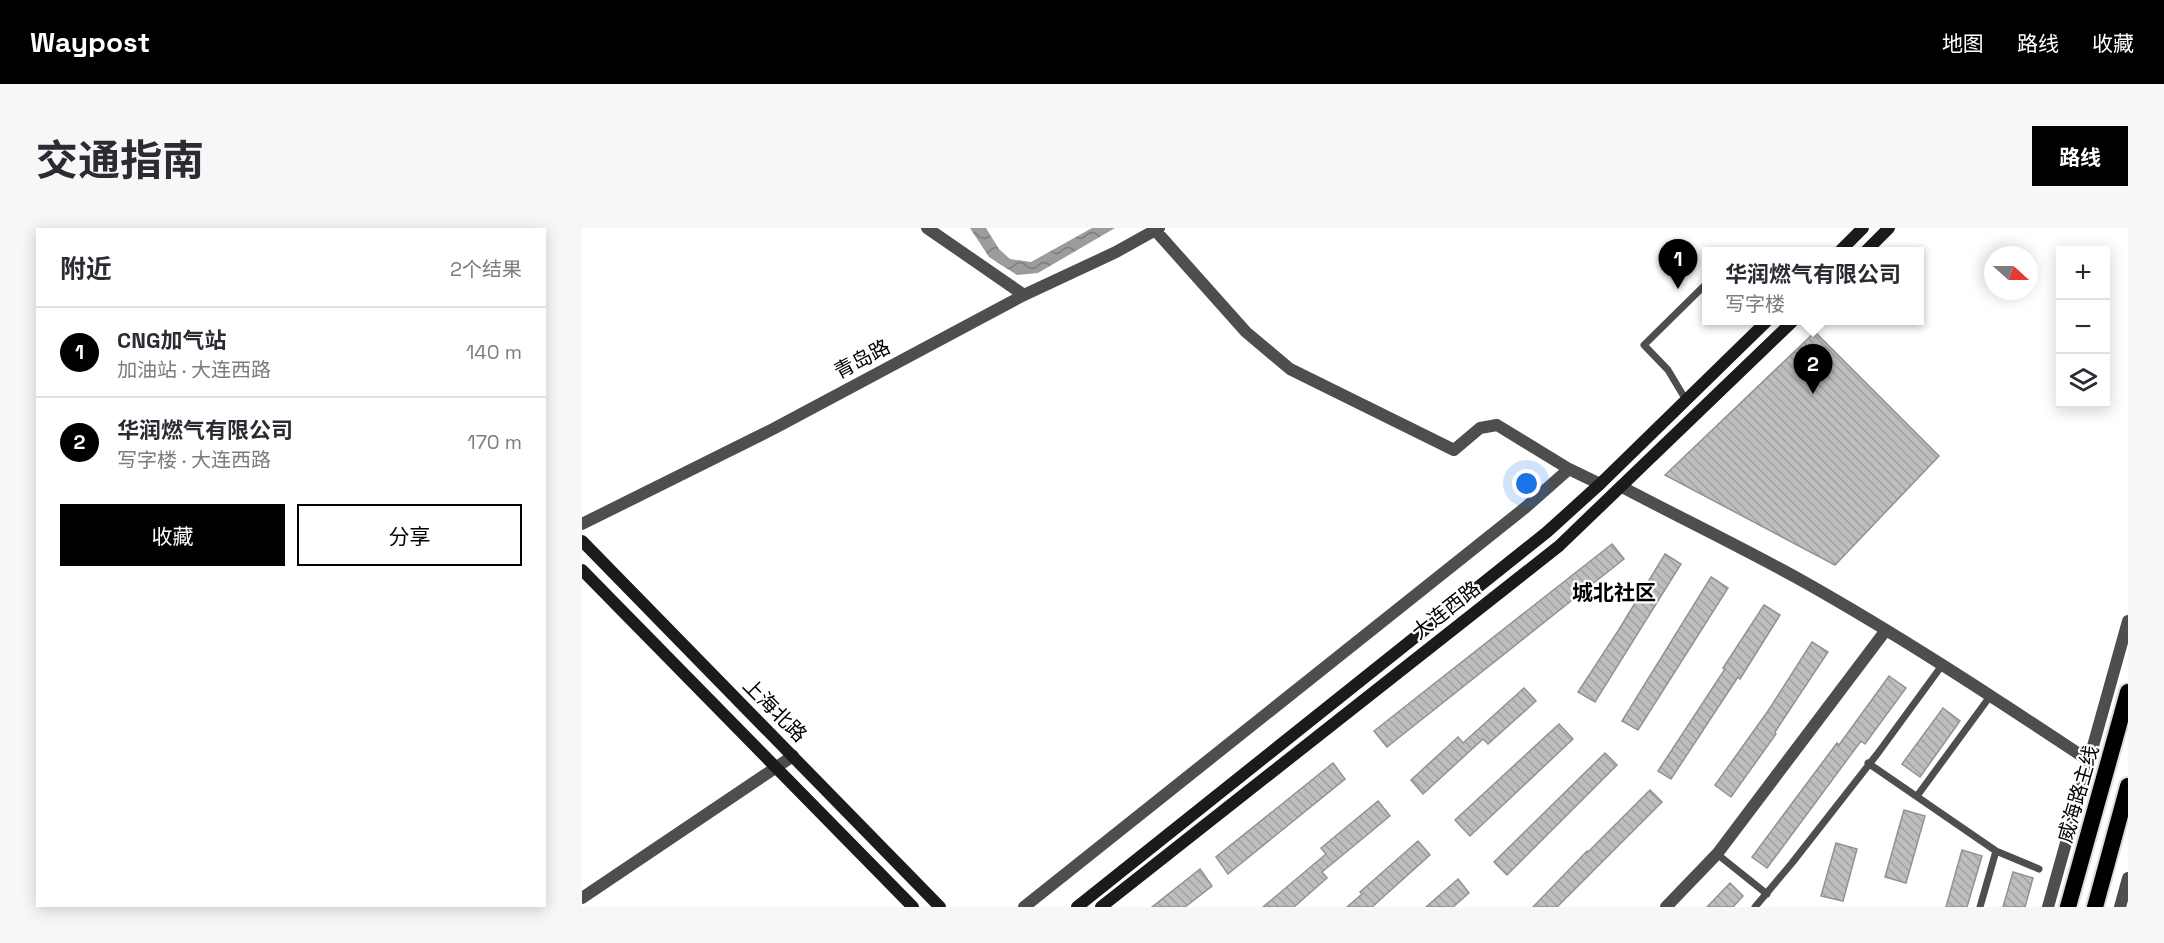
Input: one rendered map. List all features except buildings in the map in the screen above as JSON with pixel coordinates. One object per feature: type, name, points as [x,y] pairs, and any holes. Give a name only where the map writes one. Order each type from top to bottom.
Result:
[{"type":"highway","name":"威海路主线","points":[[2068,907],[2128,692]]},
{"type":"highway","points":[[2095,907],[2128,786]]},
{"type":"main road","points":[[1844,247],[1863,228]]},
{"type":"main road","points":[[1870,247],[1889,228]]},
{"type":"main road","name":"大连西路","points":[[1077,907],[1547,532],[1600,484],[1764,325]]},
{"type":"main road","name":"大连西路","points":[[1101,907],[1559,546],[1790,325]]},
{"type":"main road","name":"上海北路","points":[[582,541],[940,907]]},
{"type":"main road","name":"上海北路","points":[[582,570],[914,907]]},
{"type":"street","points":[[927,228],[1024,295]]},
{"type":"street","points":[[1157,229],[1246,332],[1290,369],[1454,450],[1480,428],[1497,425],[1569,469],[1600,484]]},
{"type":"street","name":"青岛路","points":[[582,524],[772,429],[1024,295],[1116,252],[1157,229]]},
{"type":"street","points":[[1024,907],[1516,514],[1569,469]]},
{"type":"street","points":[[1622,487],[1798,578],[1943,664],[2088,760]]},
{"type":"street","points":[[2048,907],[2128,621]]},
{"type":"street","points":[[1666,907],[1717,854],[1886,630]]},
{"type":"street","points":[[582,898],[793,756]]},
{"type":"street","points":[[2120,907],[2128,878]]},
{"type":"lane","points":[[1686,400],[1668,370],[1644,345],[1702,289]]},
{"type":"lane","points":[[1755,907],[1878,753],[1943,664]]},
{"type":"lane","points":[[1917,796],[1991,695]]},
{"type":"lane","points":[[1868,763],[1996,851],[2040,869]]},
{"type":"lane","points":[[1980,907],[1996,851]]},
{"type":"lane","points":[[1717,854],[1767,894]]},
{"type":"water","points":[[970,228],[986,228],[999,249],[1010,259],[1031,262],[1092,228],[1115,228],[1038,273],[1017,275],[989,257]]},
{"type":"place","name":"CNG加气站","points":[[1678,289]]},
{"type":"place","name":"华润燃气有限公司","points":[[1813,394]]},
{"type":"district","name":"城北社区","points":[[1614,593]]}]
